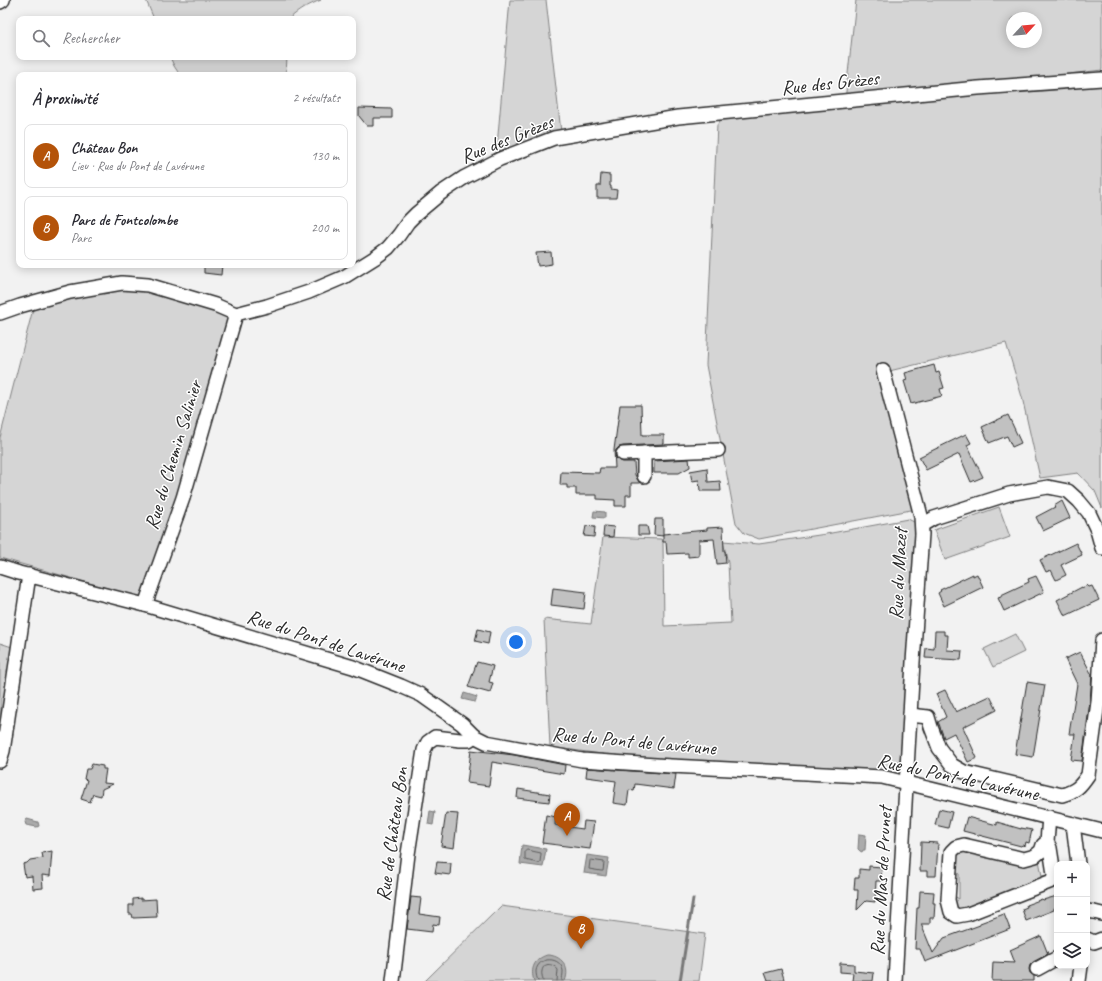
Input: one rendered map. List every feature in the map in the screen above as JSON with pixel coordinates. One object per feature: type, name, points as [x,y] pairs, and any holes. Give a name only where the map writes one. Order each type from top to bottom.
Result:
[{"type":"street","name":"Rue des Grèzes","points":[[236,314],[309,292],[344,277],[388,248],[412,218],[441,193],[465,177],[500,159],[554,138],[685,117],[978,88],[1102,79]]},
{"type":"street","points":[[0,313],[70,292],[122,283],[148,285],[215,305],[236,314]]},
{"type":"street","name":"Rue du Chemin Salinier","points":[[145,605],[183,498],[236,314]]},
{"type":"street","name":"Rue du Mazet","points":[[883,370],[921,516],[922,525],[906,784]]},
{"type":"street","points":[[623,454],[718,450]]},
{"type":"street","points":[[644,453],[644,476]]},
{"type":"street","points":[[922,525],[934,518],[1009,494],[1048,487],[1068,491],[1079,501],[1089,513],[1098,530],[1102,548]]},
{"type":"street","name":"Rue du Pont de Lavérune","points":[[0,567],[145,605],[353,667],[421,695],[462,724],[474,736],[486,742],[582,760],[882,777],[1102,831]]},
{"type":"street","points":[[0,761],[3,751],[29,575]]},
{"type":"street","points":[[910,715],[928,717],[940,748],[952,765],[964,772],[1062,795],[1073,792],[1083,783],[1088,775],[1098,702],[1102,640]]},
{"type":"street","name":"Rue de Château Bon","points":[[393,981],[408,854],[424,750],[428,742],[435,737],[469,740],[474,736]]},
{"type":"street","name":"Rue du Mas de Prunet","points":[[895,981],[906,784]]},
{"type":"street","points":[[1047,842],[1043,845],[1041,851],[1035,856],[1024,859],[964,845],[956,847],[951,852],[948,900],[951,912],[957,916],[968,914],[1052,881],[1054,876],[1050,848],[1047,842],[1049,817]]},
{"type":"street","points":[[1073,824],[1078,861]]},
{"type":"street","points":[[1090,911],[1102,914]]},
{"type":"street","points":[[1090,940],[1094,942],[1102,939]]},
{"type":"street","points":[[1037,969],[1054,960]]},
{"type":"street","points":[[1079,981],[1081,969]]},
{"type":"shaded area","points":[[146,0],[321,0],[304,8],[292,16],[153,16]]},
{"type":"shaded area","points":[[510,0],[546,0],[561,132],[506,154],[499,151],[497,146]]},
{"type":"shaded area","points":[[856,0],[1102,0],[1102,70],[845,101]]},
{"type":"shaded area","points":[[171,60],[287,60],[286,72],[178,72]]},
{"type":"shaded area","points":[[1102,81],[1102,508],[1095,491],[1078,473],[1040,478],[1022,397],[1006,343],[881,373],[916,509],[759,539],[744,533],[736,523],[706,365],[717,125],[723,117]]},
{"type":"shaded area","points":[[143,288],[227,315],[230,322],[146,599],[0,558],[0,438],[34,305],[93,290]]},
{"type":"shaded area","points":[[999,507],[1010,537],[945,560],[934,530]]},
{"type":"shaded area","points":[[908,519],[918,524],[900,762],[888,771],[713,764],[639,759],[550,747],[544,619],[591,624],[603,537],[661,539],[663,542],[664,626],[731,623],[728,563],[723,541],[759,544],[826,534]]},
{"type":"shaded area","points":[[1015,634],[1024,652],[993,667],[984,649]]},
{"type":"shaded area","points":[[0,643],[15,648],[0,748]]},
{"type":"shaded area","points":[[962,851],[1044,859],[1039,860],[1042,876],[1047,875],[1047,878],[965,910],[958,909],[954,904],[953,895],[959,899],[959,874],[954,871],[956,855]]},
{"type":"shaded area","points":[[501,906],[705,934],[699,981],[425,981]]},
{"type":"water","points":[[594,511],[605,512],[605,518],[593,517]]},
{"type":"water","points":[[464,693],[477,697],[475,702],[462,699]]},
{"type":"water","points":[[430,811],[435,812],[433,825],[428,824]]},
{"type":"water","points":[[27,819],[38,822],[39,826],[26,825],[25,822]]},
{"type":"water","points":[[859,834],[866,835],[865,850],[862,852],[858,849]]},
{"type":"water","points":[[522,845],[546,849],[543,867],[520,864]]},
{"type":"water","points":[[587,855],[609,858],[606,876],[584,873]]},
{"type":"water","points":[[547,955],[557,957],[564,963],[567,971],[565,981],[534,981],[534,965],[539,959]]},
{"type":"building","points":[[359,108],[392,109],[392,118],[373,118],[373,126],[367,126],[359,116]]},
{"type":"building","points":[[601,174],[610,175],[611,189],[617,190],[616,198],[597,198],[597,186],[600,186]]},
{"type":"building","points":[[551,252],[552,264],[538,266],[536,253]]},
{"type":"building","points":[[204,268],[222,268],[221,275],[204,273]]},
{"type":"building","points":[[934,365],[936,373],[939,372],[944,388],[940,389],[942,396],[911,404],[904,381],[907,380],[905,373]]},
{"type":"building","points":[[620,405],[641,405],[642,435],[664,435],[664,444],[623,446],[616,450],[615,455],[619,461],[634,462],[635,475],[640,483],[631,483],[631,495],[626,495],[626,506],[615,506],[615,500],[597,499],[597,495],[576,495],[576,488],[567,488],[567,485],[560,485],[561,472],[599,473],[600,468],[615,468],[614,450]]},
{"type":"building","points":[[1008,415],[1021,443],[1012,447],[1007,436],[989,443],[982,427]]},
{"type":"building","points":[[966,434],[971,443],[967,445],[983,477],[971,482],[959,454],[926,470],[919,457]]},
{"type":"building","points":[[689,459],[690,467],[679,473],[654,473],[654,461]]},
{"type":"building","points":[[707,468],[708,482],[720,481],[721,491],[700,491],[699,480],[692,481],[690,471]]},
{"type":"building","points":[[1062,501],[1070,518],[1043,531],[1036,517],[1055,507],[1054,506]]},
{"type":"building","points":[[655,519],[663,519],[663,536],[654,535]]},
{"type":"building","points":[[586,526],[595,527],[594,537],[584,536]]},
{"type":"building","points":[[604,526],[614,527],[613,537],[603,536]]},
{"type":"building","points":[[638,526],[647,526],[649,535],[638,535]]},
{"type":"building","points":[[723,527],[726,563],[717,564],[714,539],[699,540],[699,556],[688,557],[688,553],[667,554],[666,542],[663,542],[663,534]]},
{"type":"building","points":[[1076,543],[1082,555],[1061,565],[1066,575],[1056,580],[1051,570],[1046,572],[1040,560]]},
{"type":"building","points":[[973,574],[973,576],[977,574],[983,587],[944,606],[938,593],[941,591],[940,590]]},
{"type":"building","points":[[1036,576],[1044,592],[1004,611],[998,598],[1001,597],[1001,595],[1029,582],[1028,579]]},
{"type":"building","points":[[1087,585],[1089,587],[1092,586],[1099,600],[1065,616],[1057,600]]},
{"type":"building","points":[[553,588],[586,592],[584,609],[551,605]]},
{"type":"building","points":[[478,629],[490,632],[488,644],[475,641]]},
{"type":"building","points":[[935,631],[944,631],[944,635],[948,635],[947,650],[962,651],[961,660],[925,658],[926,648],[934,649]]},
{"type":"building","points":[[1080,652],[1092,675],[1082,761],[1071,760],[1075,734],[1069,734],[1077,684],[1065,659]]},
{"type":"building","points":[[477,662],[493,666],[489,682],[493,683],[490,693],[468,687]]},
{"type":"building","points":[[1027,682],[1045,685],[1033,757],[1015,754]]},
{"type":"building","points":[[945,690],[956,712],[990,696],[997,710],[963,727],[977,758],[968,762],[954,733],[944,738],[938,722],[946,717],[936,694]]},
{"type":"building","points":[[471,750],[514,755],[565,765],[564,774],[492,762],[489,786],[467,783]]},
{"type":"building","points":[[92,764],[103,766],[103,769],[106,769],[104,783],[113,784],[102,789],[101,796],[93,794],[90,802],[81,799],[87,780],[84,779],[86,769],[90,769]]},
{"type":"building","points":[[587,768],[676,774],[674,789],[635,784],[634,791],[629,790],[627,805],[613,803],[616,781],[586,777]]},
{"type":"building","points":[[518,789],[550,794],[549,802],[517,798]]},
{"type":"building","points":[[939,809],[952,812],[948,828],[935,825]]},
{"type":"building","points":[[446,813],[458,814],[454,848],[441,846]]},
{"type":"building","points":[[546,815],[556,817],[555,825],[583,829],[584,821],[594,822],[590,849],[542,843]]},
{"type":"building","points":[[967,817],[997,825],[997,822],[1021,829],[1032,830],[1029,843],[1026,842],[1025,846],[1021,846],[963,831]]},
{"type":"building","points":[[921,842],[938,843],[936,876],[927,876],[927,871],[920,871]]},
{"type":"building","points":[[52,851],[50,876],[42,875],[43,888],[33,889],[32,876],[25,877],[23,864],[30,860],[43,858],[42,853]]},
{"type":"building","points":[[437,862],[451,863],[450,875],[435,873]]},
{"type":"building","points":[[869,866],[882,867],[881,881],[876,881],[875,902],[866,901],[857,910],[858,890],[854,890],[855,878],[859,878],[859,869],[869,870]]},
{"type":"building","points":[[920,891],[934,892],[934,918],[930,918],[930,924],[921,924],[933,953],[944,938],[980,925],[980,923],[1004,914],[1010,929],[925,962],[920,949],[915,949],[917,908],[919,908]]},
{"type":"building","points":[[411,897],[421,898],[419,914],[440,917],[439,925],[433,924],[432,932],[407,929]]},
{"type":"building","points":[[1054,897],[1054,910],[1026,921],[1022,909],[1027,907],[1026,905],[1042,899]]},
{"type":"building","points":[[141,898],[141,900],[156,899],[157,917],[133,918],[132,914],[129,914],[129,905],[133,905],[133,899]]},
{"type":"building","points":[[1041,936],[1048,954],[1030,965],[1030,973],[1034,976],[1034,981],[992,981],[993,962],[1015,963],[1010,950]]},
{"type":"building","points":[[840,963],[854,964],[854,971],[874,973],[873,981],[852,981],[853,973],[840,972]]},
{"type":"building","points":[[781,969],[784,979],[779,981],[768,981],[765,973]]},
{"type":"waterway","points":[[680,981],[693,899]]},
{"type":"place","name":"Château Bon","points":[[567,836]]},
{"type":"place","name":"Parc de Fontcolombe","points":[[581,949]]}]
